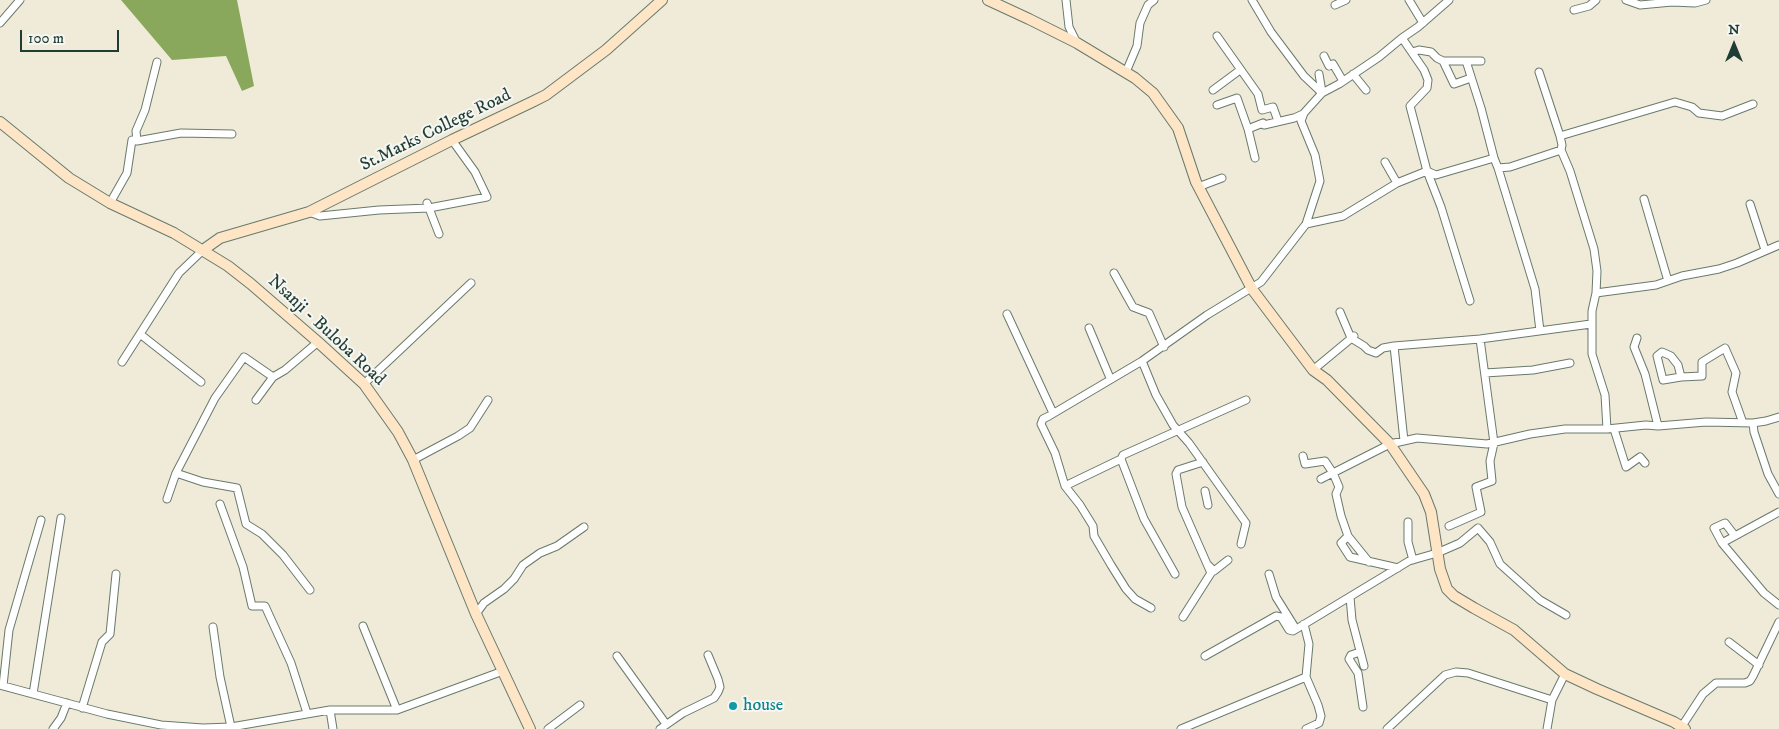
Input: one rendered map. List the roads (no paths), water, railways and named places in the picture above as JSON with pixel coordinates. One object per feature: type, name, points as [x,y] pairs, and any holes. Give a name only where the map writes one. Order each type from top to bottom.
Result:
[{"type":"main road","name":"St.Marks College Road","points":[[203,250],[220,238],[309,212],[546,95],[627,33],[662,0]]},
{"type":"main road","points":[[988,0],[1077,43],[1126,72],[1154,93],[1178,128],[1198,187],[1252,288],[1313,370],[1327,380],[1390,444],[1424,494],[1430,512],[1443,581],[1454,596],[1514,630],[1566,674],[1597,690],[1684,728]]},
{"type":"main road","name":"Nsanji - Buloba Road","points":[[0,122],[69,178],[110,203],[174,233],[228,266],[318,342],[364,384],[398,432],[413,460],[476,614],[530,729]]},
{"type":"street","points":[[0,24],[20,0]]},
{"type":"street","points":[[1066,0],[1069,27],[1077,43]]},
{"type":"street","points":[[1126,72],[1137,46],[1140,23],[1148,5],[1154,0]]},
{"type":"street","points":[[1252,0],[1275,37],[1304,76],[1322,93]]},
{"type":"street","points":[[1335,5],[1346,0]]},
{"type":"street","points":[[1409,0],[1422,23]]},
{"type":"street","points":[[1248,129],[1263,123],[1264,125],[1303,114],[1322,93],[1379,57],[1449,0]]},
{"type":"street","points":[[1574,10],[1589,6],[1596,0]]},
{"type":"street","points":[[1626,0],[1640,5],[1672,2],[1694,3],[1706,0]]},
{"type":"street","points":[[1217,36],[1258,94],[1262,110],[1273,107],[1278,121]]},
{"type":"street","points":[[1402,38],[1424,70],[1428,80],[1427,88],[1410,106],[1427,171],[1441,207],[1470,301]]},
{"type":"street","points":[[1412,52],[1419,50],[1431,52],[1443,61],[1481,60]]},
{"type":"street","points":[[1324,56],[1330,66],[1334,64],[1343,81]]},
{"type":"street","points":[[1443,61],[1454,84],[1471,78]]},
{"type":"street","points":[[1466,61],[1535,289],[1540,331]]},
{"type":"street","points":[[137,141],[136,131],[145,110],[157,62]]},
{"type":"street","points":[[1213,90],[1240,70]]},
{"type":"street","points":[[1539,72],[1560,136],[1561,150],[1570,171],[1594,249],[1597,271],[1596,293],[1592,311],[1592,354],[1605,395],[1610,429],[1626,467],[1640,457],[1645,463]]},
{"type":"street","points":[[1319,74],[1322,93]]},
{"type":"street","points":[[1353,74],[1366,90]]},
{"type":"street","points":[[1217,105],[1237,98],[1248,129],[1255,158]]},
{"type":"street","points":[[1560,136],[1675,102],[1692,107],[1699,113],[1722,116],[1753,104]]},
{"type":"street","points":[[1151,608],[1135,599],[1126,589],[1094,536],[1092,526],[1080,505],[1065,486],[1055,453],[1041,424],[1043,419],[1052,413],[1142,361],[1207,315],[1260,282],[1306,224],[1320,181],[1312,147],[1301,121],[1303,114]]},
{"type":"street","points":[[110,203],[127,173],[132,140],[137,141],[182,133],[232,134]]},
{"type":"street","points":[[309,212],[320,216],[428,206],[487,197],[475,172],[452,140]]},
{"type":"street","points":[[1498,168],[1520,164],[1561,150]]},
{"type":"street","points":[[1306,224],[1343,216],[1398,183],[1427,171],[1436,175],[1494,158]]},
{"type":"street","points":[[1385,162],[1398,183]]},
{"type":"street","points":[[1198,187],[1222,178]]},
{"type":"street","points":[[1644,198],[1668,281]]},
{"type":"street","points":[[1750,204],[1765,250]]},
{"type":"street","points":[[428,206],[440,234]]},
{"type":"street","points":[[1596,293],[1644,288],[1737,263],[1779,245]]},
{"type":"street","points":[[122,362],[179,273],[203,250]]},
{"type":"street","points":[[1114,273],[1133,307],[1149,313],[1164,347]]},
{"type":"street","points":[[364,384],[471,283]]},
{"type":"street","points":[[1340,312],[1353,337],[1368,350],[1376,353],[1383,348],[1394,346],[1480,339],[1557,327],[1592,324]]},
{"type":"street","points":[[1007,314],[1052,413]]},
{"type":"street","points":[[1089,328],[1110,378]]},
{"type":"street","points":[[140,334],[201,382]]},
{"type":"street","points":[[1313,370],[1353,337]]},
{"type":"street","points":[[1637,338],[1634,347],[1645,374],[1658,426]]},
{"type":"street","points":[[1450,526],[1480,512],[1476,487],[1492,481],[1490,452],[1494,442],[1480,339]]},
{"type":"street","points":[[256,400],[273,377],[285,370],[318,342]]},
{"type":"street","points":[[1394,346],[1404,441]]},
{"type":"street","points":[[1681,377],[1702,376],[1702,362],[1725,348],[1736,373],[1732,392],[1743,423]]},
{"type":"street","points":[[167,500],[176,473],[215,398],[244,357],[273,377]]},
{"type":"street","points":[[1142,361],[1156,395],[1173,425],[1179,430],[1203,462],[1246,523],[1241,544]]},
{"type":"street","points":[[1485,373],[1533,370],[1570,363]]},
{"type":"street","points":[[413,460],[470,428],[488,400]]},
{"type":"street","points":[[1065,486],[1121,459],[1123,456],[1246,400]]},
{"type":"street","points":[[1321,479],[1390,444],[1422,438],[1476,444],[1564,429],[1610,429],[1706,422],[1753,423],[1779,417]]},
{"type":"street","points":[[1753,423],[1754,432],[1768,474],[1779,494]]},
{"type":"street","points":[[1303,456],[1305,464],[1325,461],[1333,473],[1339,487],[1336,494],[1348,536],[1369,562]]},
{"type":"street","points":[[1121,459],[1144,519],[1175,574]]},
{"type":"street","points":[[1183,617],[1211,573],[1182,507],[1176,477],[1178,470],[1203,462]]},
{"type":"street","points":[[176,473],[203,482],[237,488],[246,524],[262,534],[283,556],[310,590]]},
{"type":"street","points":[[1206,491],[1208,505]]},
{"type":"street","points":[[220,504],[243,567],[252,606],[265,606],[291,663],[308,713]]},
{"type":"street","points":[[1722,543],[1779,512]]},
{"type":"street","points":[[34,694],[61,518]]},
{"type":"street","points":[[41,520],[9,630],[2,686],[107,714],[174,726],[204,728],[231,726],[330,710],[397,710],[503,671]]},
{"type":"street","points":[[1408,522],[1408,542],[1413,560]]},
{"type":"street","points":[[1734,536],[1725,523],[1714,528],[1722,543],[1764,593],[1779,605]]},
{"type":"street","points":[[476,614],[484,603],[504,589],[514,579],[523,565],[540,553],[557,546],[584,527]]},
{"type":"street","points":[[1205,656],[1276,616],[1281,617],[1288,630],[1296,629],[1413,560],[1437,553],[1460,543],[1478,528],[1490,542],[1500,564],[1540,600],[1566,615]]},
{"type":"street","points":[[1348,536],[1341,543],[1350,557],[1398,568]]},
{"type":"street","points":[[1207,564],[1214,571],[1228,560]]},
{"type":"street","points":[[82,708],[102,642],[110,634],[116,574]]},
{"type":"street","points":[[1269,574],[1276,598],[1296,629]]},
{"type":"street","points":[[1350,597],[1352,620],[1364,666]]},
{"type":"street","points":[[1684,728],[1703,694],[1716,683],[1745,683],[1753,676],[1779,622]]},
{"type":"street","points":[[1304,624],[1309,644],[1306,677],[1321,716],[1319,723],[1306,729]]},
{"type":"street","points":[[363,626],[397,710]]},
{"type":"street","points":[[213,628],[220,677],[231,726]]},
{"type":"street","points":[[1729,642],[1759,665]]},
{"type":"street","points":[[1360,652],[1351,655],[1349,659],[1358,673],[1363,707]]},
{"type":"street","points":[[618,656],[664,727],[683,713],[714,698],[718,692],[720,686],[708,655]]},
{"type":"street","points":[[1387,729],[1445,675],[1456,672],[1468,673],[1552,700]]},
{"type":"street","points":[[1554,729],[1547,729],[1552,700],[1566,674]]},
{"type":"street","points":[[1180,729],[1306,677]]},
{"type":"street","points":[[53,729],[61,718],[67,703]]},
{"type":"street","points":[[548,729],[580,705]]},
{"type":"street","points":[[330,710],[333,729]]},
{"type":"place","name":"house","points":[[733,706]]}]
